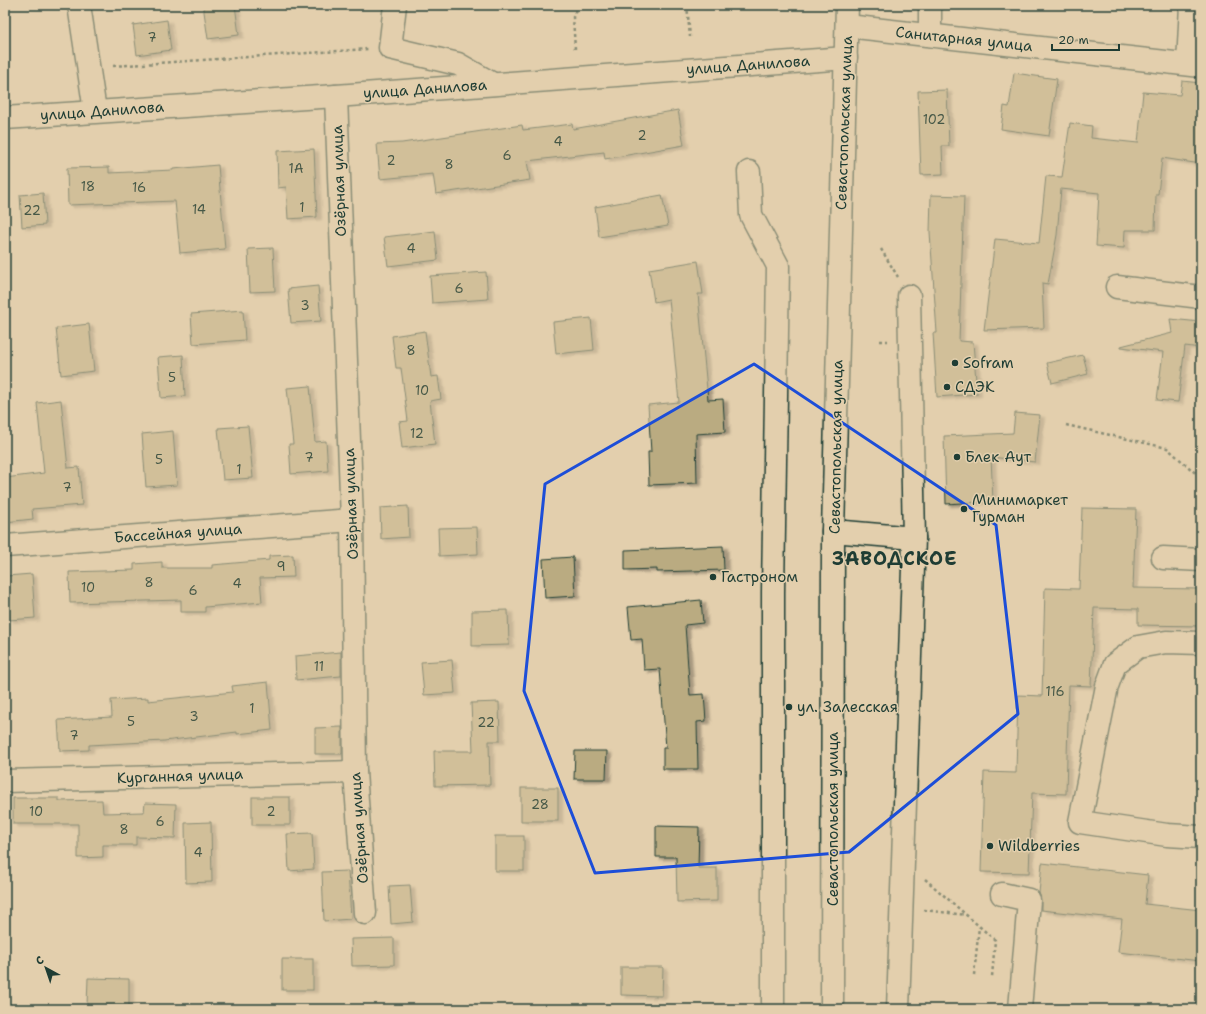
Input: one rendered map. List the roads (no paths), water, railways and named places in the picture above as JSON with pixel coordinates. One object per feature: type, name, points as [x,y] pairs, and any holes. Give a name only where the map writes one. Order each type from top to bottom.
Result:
[{"type":"street","points":[[80,5],[95,111]]},
{"type":"street","points":[[394,5],[390,48],[458,64],[493,84]]},
{"type":"street","points":[[930,5],[930,35]]},
{"type":"street","points":[[1191,5],[1194,65]]},
{"type":"street","name":"Санитарная улица","points":[[847,16],[930,35],[1194,65]]},
{"type":"street","name":"Севастопольская улица","points":[[832,1009],[834,531],[847,16]]},
{"type":"street","name":"улица Данилова","points":[[5,118],[336,96],[846,58]]},
{"type":"street","name":"Озёрная улица","points":[[336,96],[352,520],[355,772],[365,913]]},
{"type":"street","points":[[749,172],[751,215],[778,266],[773,592],[773,1009]]},
{"type":"street","points":[[1117,287],[1201,296]]},
{"type":"street","points":[[898,1009],[914,538],[910,296]]},
{"type":"street","name":"Бассейная улица","points":[[5,546],[352,520]]},
{"type":"street","points":[[834,531],[914,538]]},
{"type":"street","points":[[1163,558],[1201,560]]},
{"type":"street","points":[[1201,643],[1166,642],[1138,647],[1115,664],[1107,686],[1080,822],[1167,834],[1201,837]]},
{"type":"street","name":"Курганная улица","points":[[5,781],[355,772]]},
{"type":"street","points":[[1002,894],[1028,900],[1020,1009]]},
{"type":"place","name":"Sofram","points":[[955,363]]},
{"type":"place","name":"СДЭК","points":[[947,387]]},
{"type":"place","name":"Блек Аут","points":[[957,457]]},
{"type":"place","name":"Минимаркет Гурман","points":[[964,509]]},
{"type":"place","name":"Гастроном","points":[[713,577]]},
{"type":"place","name":"ул. Залесская","points":[[789,707]]},
{"type":"place","name":"Wildberries","points":[[990,846]]},
{"type":"district","name":"ЗАВОДСКОЕ","points":[[895,558]]}]
